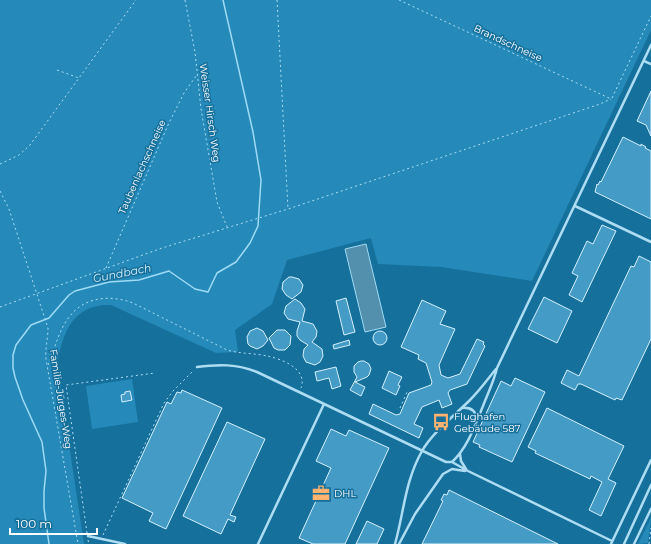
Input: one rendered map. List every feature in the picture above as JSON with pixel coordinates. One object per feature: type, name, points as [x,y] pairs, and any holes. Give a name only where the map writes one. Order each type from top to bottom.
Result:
[{"type":"lane","points":[[452,462],[460,453],[477,420],[493,382],[497,368],[651,45]]},
{"type":"lane","points":[[644,61],[651,64]]},
{"type":"lane","points":[[575,206],[651,242]]},
{"type":"lane","points":[[197,367],[226,364],[245,368],[300,392],[446,462],[452,462],[611,543],[651,460]]},
{"type":"lane","points":[[394,544],[408,483],[422,450],[481,388],[497,368]]},
{"type":"lane","points":[[258,544],[324,404]]},
{"type":"lane","points":[[462,408],[472,410],[476,414],[477,420]]},
{"type":"lane","points":[[460,453],[462,464],[468,471]]},
{"type":"lane","points":[[399,544],[415,514],[446,472],[456,469],[468,471]]},
{"type":"lane","points":[[624,544],[651,485]]},
{"type":"lane","points":[[634,544],[651,509]]},
{"type":"lane","points":[[88,536],[125,544]]},
{"type":"path","points":[[0,164],[19,155],[30,146],[136,0]]},
{"type":"path","name":"Weisser Hirsch Weg","points":[[185,0],[195,52],[200,109],[217,202],[227,228]]},
{"type":"path","points":[[277,0],[288,209]]},
{"type":"path","name":"Brandschneise","points":[[399,0],[611,99]]},
{"type":"path","points":[[0,307],[106,268],[288,209],[600,104],[611,99],[651,16]]},
{"type":"path","points":[[57,70],[79,78]]},
{"type":"path","name":"Taubenlachschneise","points":[[106,268],[168,125],[184,93],[197,75]]},
{"type":"path","name":"Familie-Jürges-Weg","points":[[0,191],[9,209],[48,328],[46,352],[78,544]]},
{"type":"path","points":[[48,366],[59,336],[67,320],[74,312],[91,301],[103,298],[120,298],[227,350],[235,353],[267,356],[290,365],[296,369],[302,378],[303,383],[300,392]]},
{"type":"path","points":[[101,539],[164,403],[173,390],[197,367]]},
{"type":"path","points":[[89,544],[66,385],[155,373]]},
{"type":"path","points":[[400,408],[408,390]]},
{"type":"path","points":[[649,544],[651,528]]},
{"type":"shaded area","points":[[0,0],[651,0],[651,30],[532,281],[441,267],[378,264],[371,238],[287,260],[272,304],[235,330],[238,352],[216,353],[111,305],[87,309],[79,315],[72,322],[67,331],[59,352],[57,364],[84,544],[0,544]]},
{"type":"shaded area","points":[[366,244],[386,327],[365,332],[345,249]]},
{"type":"shaded area","points":[[132,379],[138,422],[92,429],[86,386]]},
{"type":"shaded area","points":[[651,518],[648,543],[638,544]]},
{"type":"building","points":[[651,91],[651,136],[646,125],[637,121]]},
{"type":"building","points":[[623,137],[641,146],[641,144],[651,151],[651,219],[595,192],[597,184],[598,185],[600,181],[601,182]]},
{"type":"building","points":[[602,225],[616,231],[582,302],[569,295],[578,276],[572,273],[587,241],[593,244]]},
{"type":"building","points":[[639,256],[651,262],[651,339],[622,400],[616,398],[615,400],[581,384],[578,384],[575,390],[561,383],[567,370],[579,376],[631,266],[634,267]]},
{"type":"building","points":[[289,277],[299,279],[303,285],[301,292],[292,299],[286,295],[282,289],[283,282]]},
{"type":"building","points":[[544,297],[572,311],[557,343],[528,329]]},
{"type":"building","points":[[346,298],[355,332],[344,335],[336,301]]},
{"type":"building","points":[[295,299],[301,303],[305,309],[302,321],[313,324],[317,331],[316,337],[312,342],[322,349],[323,356],[320,362],[315,365],[306,362],[303,356],[304,349],[308,345],[297,336],[300,322],[288,319],[284,313],[286,306]]},
{"type":"building","points":[[422,300],[446,311],[440,324],[455,329],[439,365],[441,375],[448,378],[460,374],[477,339],[484,342],[483,344],[485,346],[467,384],[450,390],[448,393],[452,404],[442,408],[439,400],[422,407],[414,424],[423,428],[419,438],[369,414],[373,404],[396,415],[400,414],[409,393],[431,385],[432,382],[426,363],[418,359],[419,355],[401,347]]},
{"type":"building","points":[[257,328],[263,331],[268,340],[263,346],[257,349],[248,344],[247,337],[250,331]]},
{"type":"building","points":[[277,330],[285,330],[291,336],[290,345],[285,350],[278,350],[274,348],[269,338]]},
{"type":"building","points":[[380,331],[385,333],[387,338],[385,343],[380,345],[375,343],[373,338],[375,333]]},
{"type":"building","points":[[349,340],[350,345],[334,349],[333,345]]},
{"type":"building","points":[[361,361],[369,364],[371,369],[367,377],[355,382],[365,387],[361,396],[350,390],[357,377],[354,372],[354,366]]},
{"type":"building","points":[[336,367],[341,386],[332,389],[329,378],[317,381],[315,372]]},
{"type":"building","points":[[389,371],[402,377],[398,385],[400,386],[396,395],[382,388]]},
{"type":"building","points":[[515,378],[545,392],[512,462],[479,447],[480,445],[473,442],[501,381],[511,386]]},
{"type":"building","points":[[182,390],[222,408],[166,529],[149,521],[153,513],[122,498],[167,402],[171,404],[177,392],[181,393]]},
{"type":"building","points":[[130,391],[132,400],[122,402],[121,395]]},
{"type":"building","points":[[547,408],[624,446],[608,479],[616,483],[601,516],[589,510],[602,482],[591,476],[590,479],[535,453],[536,451],[528,447]]},
{"type":"building","points":[[227,422],[265,439],[230,515],[236,517],[234,522],[228,519],[221,534],[183,516]]},
{"type":"building","points":[[331,429],[346,436],[349,430],[389,448],[345,544],[313,544],[299,538],[331,468],[316,461]]},
{"type":"building","points":[[449,490],[558,544],[422,544],[443,501],[441,500],[444,494],[447,495]]},
{"type":"building","points":[[367,521],[384,529],[377,544],[356,544]]},
{"type":"waterway","name":"Gundbach","points":[[49,544],[44,508],[46,471],[42,442],[23,400],[15,377],[13,355],[16,345],[31,325],[49,318],[69,295],[75,291],[109,282],[139,280],[169,271],[195,289],[208,292],[217,273],[236,262],[250,243],[258,226],[261,180],[253,132],[223,0]]},
{"type":"place","name":"Flughafen Gebäude 587","points":[[441,422]]},
{"type":"place","name":"DHL","points":[[321,493]]}]
